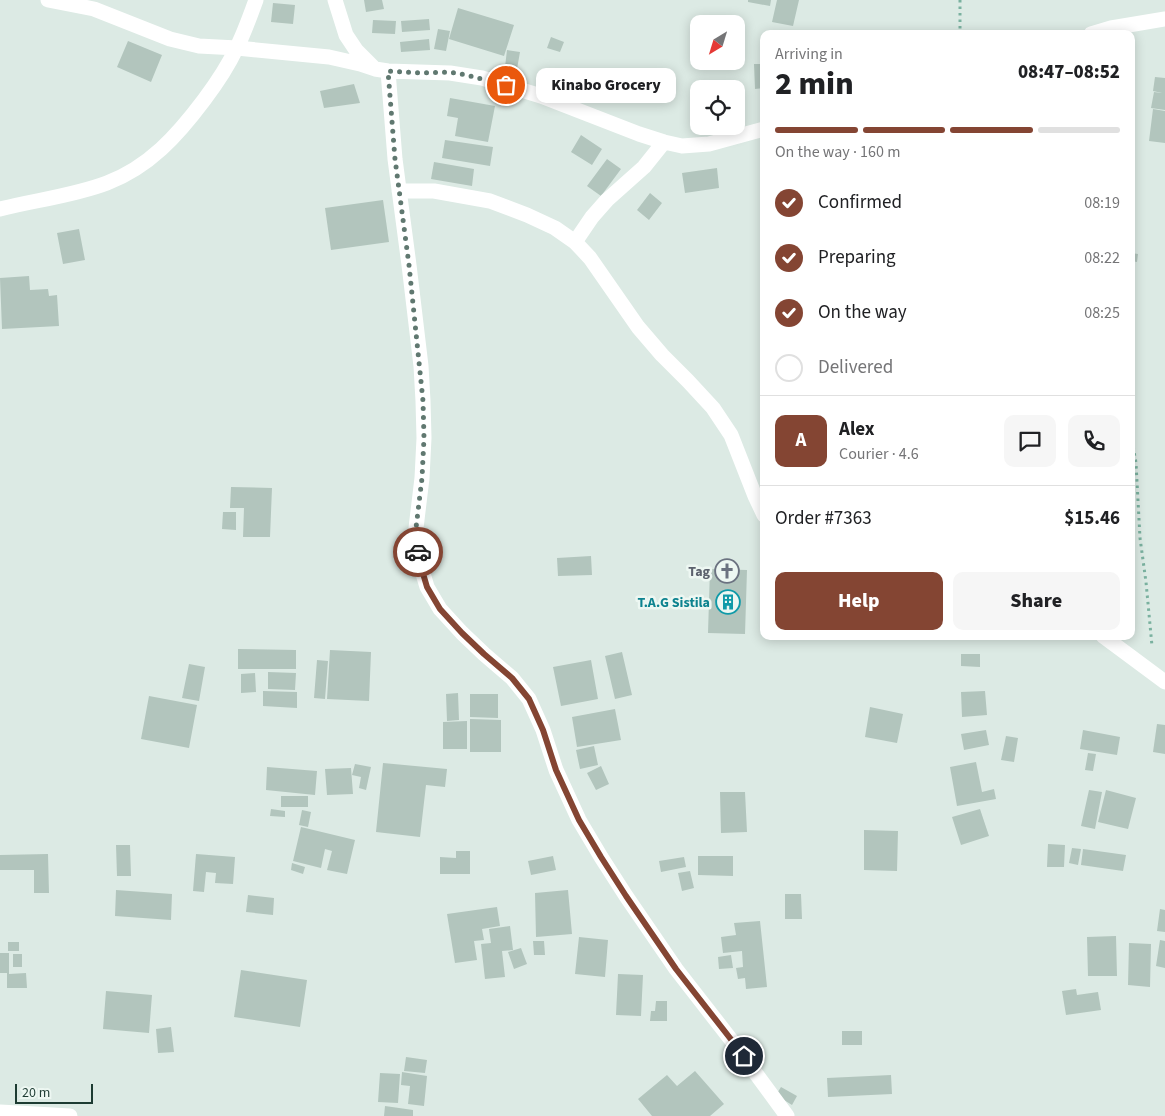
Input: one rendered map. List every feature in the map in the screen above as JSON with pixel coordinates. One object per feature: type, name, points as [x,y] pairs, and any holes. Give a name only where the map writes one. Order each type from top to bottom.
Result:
[{"type":"street","points":[[48,0],[94,10],[186,44],[329,57],[381,70],[421,73],[450,72],[489,80],[577,109],[638,134],[682,146],[709,144],[760,129]]},
{"type":"street","points":[[0,209],[107,183],[138,168],[166,146],[189,120],[224,73],[237,48],[256,0]]},
{"type":"street","points":[[335,0],[342,25],[351,43],[381,70],[395,159],[409,265],[423,401],[422,478],[416,528],[419,560],[427,587],[440,609],[456,627],[512,678],[529,699],[543,730],[556,770],[579,820],[601,857],[676,969],[787,1116]]},
{"type":"street","points":[[1105,30],[1165,19]]},
{"type":"street","points":[[576,242],[592,217],[607,200],[644,167],[664,142]]},
{"type":"street","points":[[399,191],[434,192],[490,202],[528,215],[555,228],[576,242],[590,258],[638,327],[713,408],[731,435],[760,507]]},
{"type":"street","points":[[1108,640],[1160,678]]},
{"type":"street","points":[[0,1112],[70,1116]]},
{"type":"path","points":[[960,0],[960,30]]},
{"type":"path","points":[[1135,458],[1140,538],[1160,678]]},
{"type":"building","points":[[364,0],[382,0],[384,9],[366,12]]},
{"type":"building","points":[[748,0],[771,0],[770,6],[748,2]]},
{"type":"building","points":[[777,0],[799,0],[793,26],[772,22]]},
{"type":"building","points":[[273,3],[295,5],[293,24],[271,22]]},
{"type":"building","points":[[458,8],[514,25],[504,56],[449,39]]},
{"type":"building","points":[[429,19],[430,30],[402,32],[401,21]]},
{"type":"building","points":[[373,20],[396,21],[395,34],[372,33]]},
{"type":"building","points":[[438,29],[450,31],[446,51],[434,49]]},
{"type":"building","points":[[551,37],[564,42],[560,52],[547,48]]},
{"type":"building","points":[[429,39],[430,50],[401,52],[400,42]]},
{"type":"building","points":[[128,41],[162,55],[151,82],[117,67]]},
{"type":"building","points":[[507,50],[520,52],[517,69],[505,67]]},
{"type":"building","points":[[754,64],[760,64],[760,88],[755,89]]},
{"type":"building","points":[[1155,77],[1165,78],[1165,110],[1151,108],[1154,92],[1162,93],[1153,91]]},
{"type":"building","points":[[354,84],[360,103],[324,108],[320,91]]},
{"type":"building","points":[[450,98],[495,106],[488,142],[455,136],[458,118],[447,116]]},
{"type":"building","points":[[1153,109],[1165,111],[1165,143],[1149,141]]},
{"type":"building","points":[[581,135],[602,149],[592,165],[571,152]]},
{"type":"building","points":[[445,140],[493,147],[490,166],[442,158]]},
{"type":"building","points":[[607,159],[621,169],[601,196],[587,186]]},
{"type":"building","points":[[434,162],[474,169],[472,186],[431,179]]},
{"type":"building","points":[[717,168],[719,188],[685,193],[682,173]]},
{"type":"building","points":[[650,193],[662,203],[649,220],[637,210]]},
{"type":"building","points":[[383,200],[389,242],[331,250],[325,208]]},
{"type":"building","points":[[79,229],[85,260],[63,264],[57,233]]},
{"type":"building","points":[[1135,254],[1138,254],[1137,262],[1135,262]]},
{"type":"building","points":[[29,276],[30,290],[48,289],[49,296],[57,295],[59,326],[2,329],[0,278]]},
{"type":"building","points":[[231,487],[272,488],[270,537],[243,537],[244,508],[230,508]]},
{"type":"building","points":[[223,512],[236,512],[236,530],[222,529]]},
{"type":"building","points":[[591,556],[592,575],[558,576],[557,558]]},
{"type":"building","name":"T.A.G Sistila","points":[[710,569],[747,570],[745,634],[708,633]]},
{"type":"building","points":[[238,649],[296,650],[296,669],[238,669]]},
{"type":"building","points":[[330,650],[371,652],[369,701],[327,699]]},
{"type":"building","points":[[622,652],[632,695],[615,699],[605,656]]},
{"type":"building","points":[[961,654],[980,654],[980,667],[961,666]]},
{"type":"building","points":[[317,660],[328,661],[325,699],[314,698]]},
{"type":"building","points":[[591,660],[598,699],[561,706],[553,667]]},
{"type":"building","points":[[189,664],[205,667],[199,701],[182,698]]},
{"type":"building","points":[[268,672],[296,673],[295,690],[268,689]]},
{"type":"building","points":[[255,673],[256,692],[241,693],[241,674]]},
{"type":"building","points":[[263,691],[297,692],[297,708],[263,706]]},
{"type":"building","points":[[985,691],[987,715],[962,717],[961,692]]},
{"type":"building","points":[[458,693],[459,720],[447,721],[446,694]]},
{"type":"building","points":[[470,694],[498,694],[498,718],[470,717]]},
{"type":"building","points":[[149,696],[197,705],[189,748],[141,739]]},
{"type":"building","points":[[870,707],[903,714],[897,743],[865,737]]},
{"type":"building","points":[[615,709],[621,740],[577,747],[572,717]]},
{"type":"building","points":[[470,719],[501,720],[501,752],[470,752]]},
{"type":"building","points":[[467,721],[467,749],[443,749],[443,722]]},
{"type":"building","points":[[1157,724],[1165,725],[1165,754],[1153,752]]},
{"type":"building","points":[[986,730],[989,745],[964,750],[961,734]]},
{"type":"building","points":[[1083,730],[1120,737],[1117,755],[1080,749]]},
{"type":"building","points":[[1006,736],[1018,738],[1014,762],[1001,760]]},
{"type":"building","points":[[594,746],[598,765],[580,769],[576,750]]},
{"type":"building","points":[[1088,753],[1096,754],[1093,771],[1085,770]]},
{"type":"building","points":[[976,762],[982,792],[994,789],[996,799],[957,806],[950,767]]},
{"type":"building","points":[[383,763],[447,769],[445,787],[426,785],[420,837],[376,832]]},
{"type":"building","points":[[355,764],[371,767],[366,790],[359,788],[361,777],[352,775]]},
{"type":"building","points":[[601,766],[609,784],[596,790],[587,773]]},
{"type":"building","points":[[267,767],[317,771],[315,795],[266,790]]},
{"type":"building","points":[[351,768],[353,794],[327,795],[325,769]]},
{"type":"building","points":[[1089,790],[1102,792],[1095,829],[1081,826]]},
{"type":"building","points":[[1106,790],[1136,798],[1128,829],[1098,822]]},
{"type":"building","points":[[720,792],[745,792],[747,832],[721,833]]},
{"type":"building","points":[[281,796],[308,796],[308,807],[281,807]]},
{"type":"building","points":[[271,809],[285,811],[285,817],[270,816]]},
{"type":"building","points":[[980,809],[989,836],[961,845],[952,817]]},
{"type":"building","points":[[302,810],[311,812],[308,827],[299,825]]},
{"type":"building","points":[[301,827],[355,840],[347,874],[327,870],[332,851],[325,849],[321,868],[293,861]]},
{"type":"building","points":[[864,830],[898,831],[897,871],[864,870]]},
{"type":"building","points":[[1048,844],[1065,845],[1064,867],[1047,867]]},
{"type":"building","points":[[116,845],[130,845],[131,876],[117,876]]},
{"type":"building","points":[[1072,848],[1081,849],[1078,865],[1069,863]]},
{"type":"building","points":[[1083,849],[1126,855],[1123,871],[1081,865]]},
{"type":"building","points":[[456,851],[470,851],[470,874],[440,874],[440,857],[456,858]]},
{"type":"building","points":[[48,854],[49,893],[34,893],[34,870],[0,870],[0,855]]},
{"type":"building","points":[[196,854],[235,857],[233,884],[215,883],[216,873],[206,872],[204,892],[193,891]]},
{"type":"building","points":[[553,856],[556,870],[531,875],[528,861]]},
{"type":"building","points":[[698,856],[733,856],[733,876],[698,875]]},
{"type":"building","points":[[684,857],[686,867],[661,872],[659,861]]},
{"type":"building","points":[[292,863],[305,867],[303,874],[291,870]]},
{"type":"building","points":[[690,871],[694,888],[682,891],[678,873]]},
{"type":"building","points":[[116,890],[172,894],[171,920],[115,916]]},
{"type":"building","points":[[568,890],[572,934],[536,937],[535,893]]},
{"type":"building","points":[[785,894],[801,894],[802,919],[785,919]]},
{"type":"building","points":[[248,895],[274,898],[273,915],[246,912]]},
{"type":"building","points":[[497,907],[500,926],[482,929],[484,940],[474,941],[477,960],[455,963],[447,914]]},
{"type":"building","points":[[1160,909],[1165,910],[1165,932],[1157,931]]},
{"type":"building","points":[[760,921],[767,987],[746,989],[745,978],[738,979],[736,968],[743,967],[742,951],[723,953],[721,937],[736,935],[734,923]]},
{"type":"building","points":[[510,926],[513,950],[502,951],[505,977],[485,979],[481,944],[491,943],[489,929]]},
{"type":"building","points":[[1116,936],[1117,976],[1088,976],[1087,937]]},
{"type":"building","points":[[579,937],[608,940],[605,977],[575,974]]},
{"type":"building","points":[[1160,940],[1165,941],[1165,968],[1156,966]]},
{"type":"building","points":[[533,941],[544,941],[545,955],[534,955]]},
{"type":"building","points":[[8,942],[19,942],[19,951],[8,951]]},
{"type":"building","points":[[1129,943],[1151,944],[1150,987],[1128,985]]},
{"type":"building","points":[[521,948],[527,964],[514,969],[508,952]]},
{"type":"building","points":[[0,953],[9,953],[9,974],[26,973],[27,988],[7,988],[7,973],[0,973]]},
{"type":"building","points":[[13,954],[22,954],[22,967],[13,967]]},
{"type":"building","points":[[731,955],[733,968],[719,969],[718,957]]},
{"type":"building","points":[[241,970],[307,980],[300,1027],[234,1017]]},
{"type":"building","points":[[618,974],[643,975],[641,1016],[616,1015]]},
{"type":"building","points":[[1076,989],[1077,995],[1098,992],[1101,1010],[1066,1015],[1062,991]]},
{"type":"building","points":[[106,991],[152,995],[149,1033],[103,1029]]},
{"type":"building","points":[[656,1001],[667,1001],[667,1021],[650,1021],[651,1011],[655,1011]]},
{"type":"building","points":[[171,1027],[174,1052],[158,1053],[156,1029]]},
{"type":"building","points":[[842,1031],[862,1031],[862,1045],[842,1045]]},
{"type":"building","points":[[406,1057],[427,1060],[425,1073],[404,1071]]},
{"type":"building","points":[[695,1071],[724,1104],[710,1116],[652,1116],[638,1099],[667,1075],[677,1086]]},
{"type":"building","points":[[402,1072],[427,1076],[424,1106],[408,1104],[410,1086],[401,1085]]},
{"type":"building","points":[[380,1073],[400,1074],[398,1103],[378,1102]]},
{"type":"building","points":[[891,1075],[892,1094],[828,1097],[827,1078]]},
{"type":"building","points":[[781,1087],[797,1096],[792,1105],[776,1095]]},
{"type":"building","points":[[385,1106],[413,1110],[413,1116],[384,1116]]},
{"type":"way so far","points":[[418,552],[416,528],[422,478],[423,401],[409,265],[395,159],[388,71],[450,72],[506,85]]},
{"type":"place","name":"Kinabo Grocery","points":[[506,85]]},
{"type":"place","name":"Tag","points":[[727,571]]},
{"type":"place","name":"T.A.G Sistila","points":[[728,602]]},
{"type":"route","points":[[418,552],[427,587],[440,609],[462,633],[512,678],[529,699],[543,730],[556,770],[579,820],[601,857],[676,969],[744,1056]]}]
